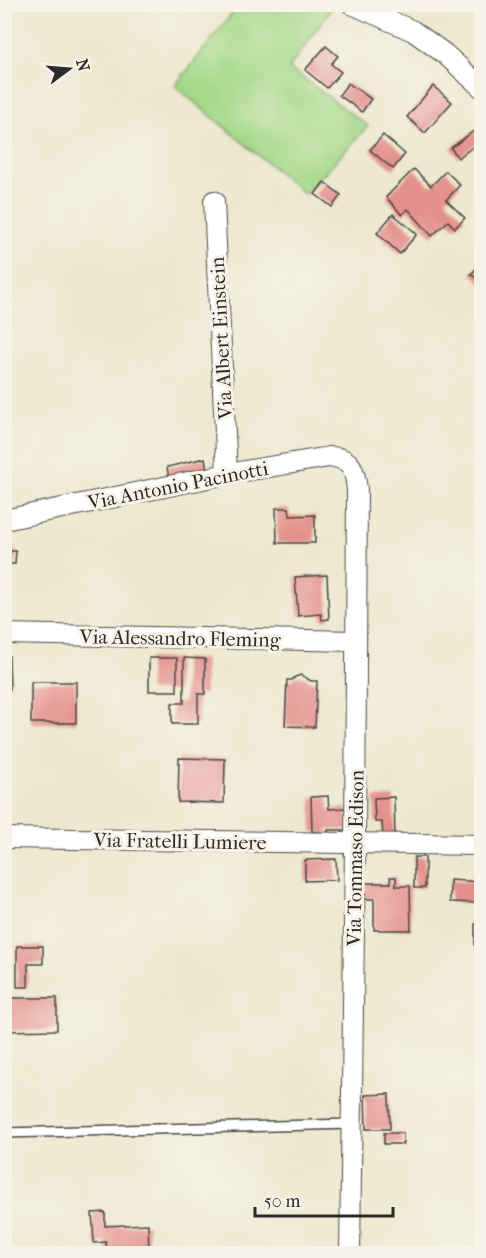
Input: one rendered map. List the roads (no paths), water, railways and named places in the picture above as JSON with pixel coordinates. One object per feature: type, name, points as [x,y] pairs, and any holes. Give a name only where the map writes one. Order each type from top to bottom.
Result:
[{"type":"street","points":[[360,6],[412,31],[445,54],[482,88]]},
{"type":"street","name":"Via Albert Einstein","points":[[214,201],[227,474]]},
{"type":"street","name":"Via Antonio Pacinotti","points":[[4,520],[227,474],[329,457],[339,457],[350,464]]},
{"type":"street","name":"Via Tommaso Edison","points":[[350,464],[356,476],[357,489],[350,1254]]},
{"type":"street","name":"Via Alessandro Fleming","points":[[4,634],[356,641]]},
{"type":"street","name":"Via Fratelli Lumiere","points":[[4,838],[482,844]]},
{"type":"lane","points":[[4,1133],[351,1125]]}]
